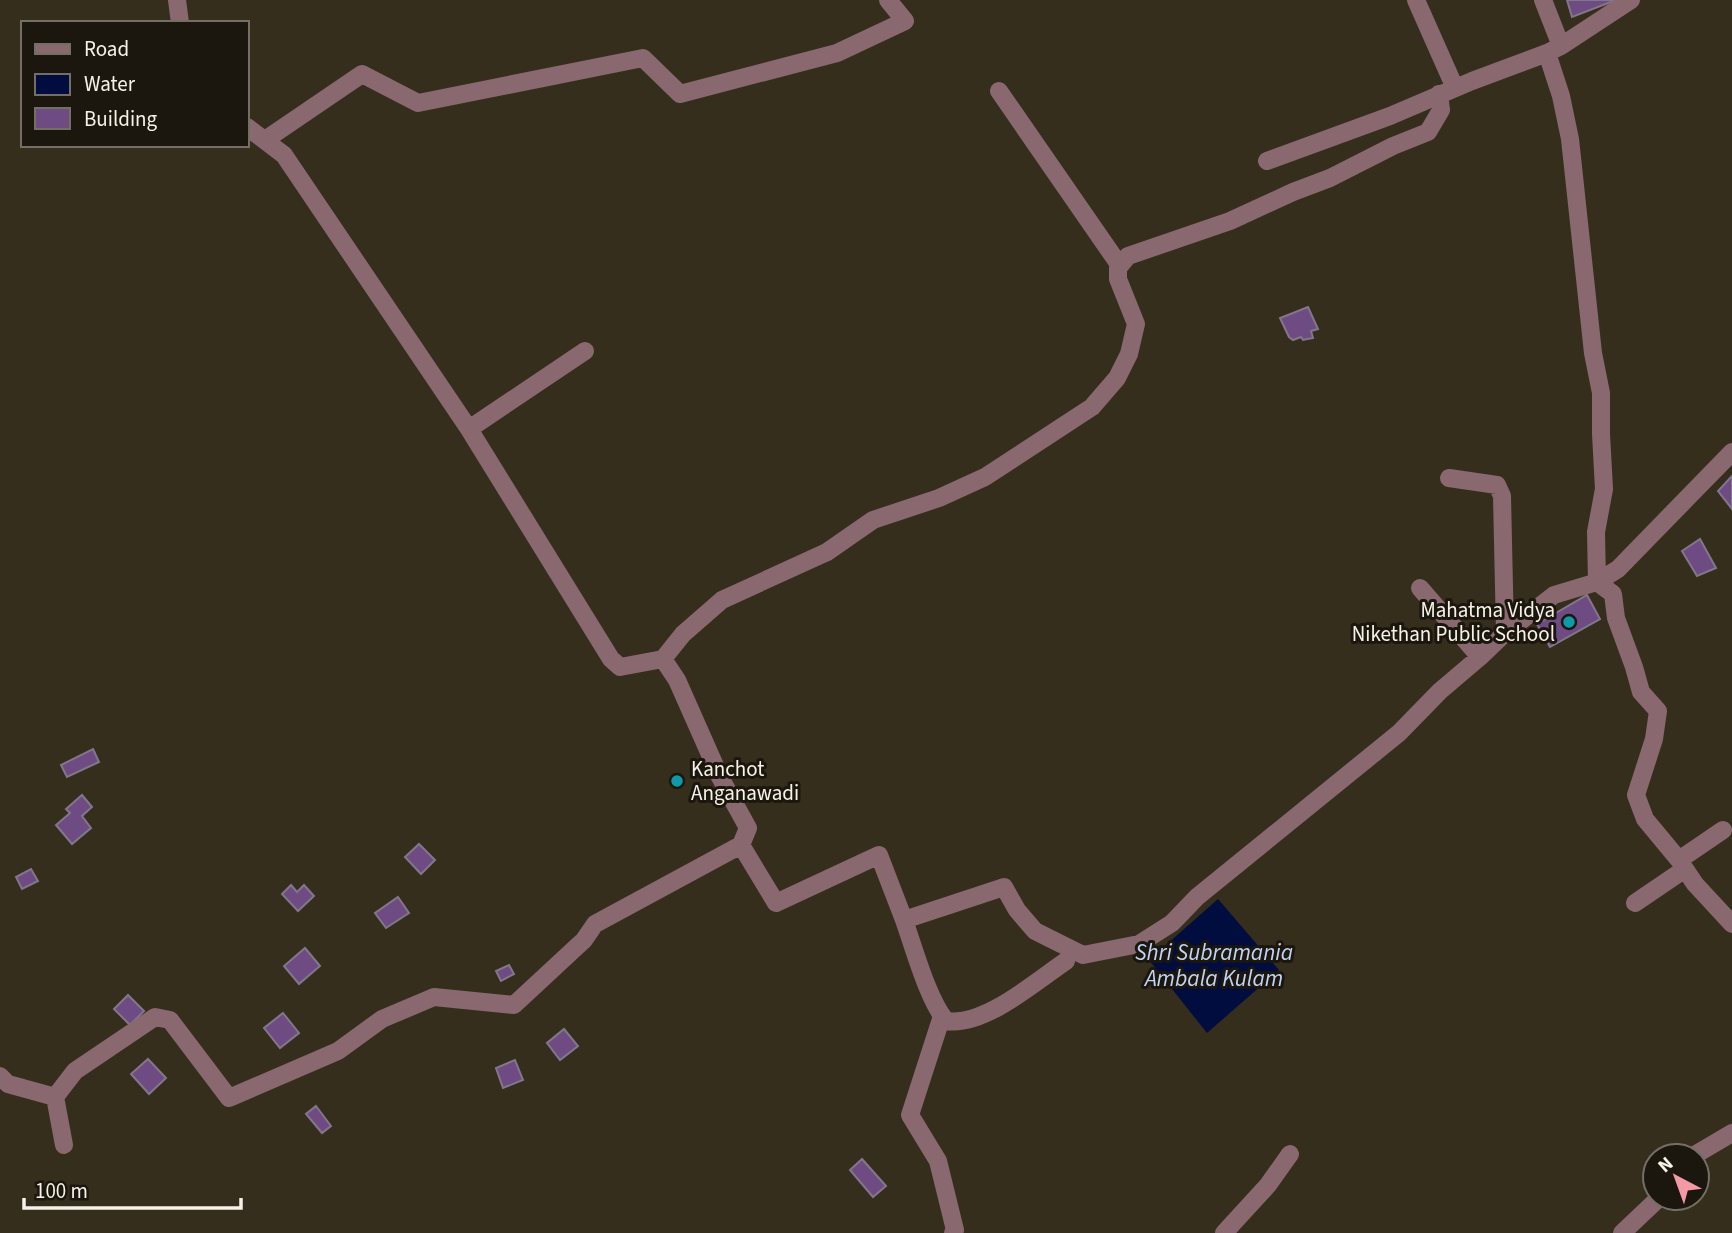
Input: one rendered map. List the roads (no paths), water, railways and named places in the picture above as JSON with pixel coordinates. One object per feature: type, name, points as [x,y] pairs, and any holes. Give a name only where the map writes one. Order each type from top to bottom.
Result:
[{"type":"street","points":[[177,0],[180,21]]},
{"type":"street","points":[[265,140],[362,75],[418,103],[643,58],[680,94],[836,53],[905,22],[888,0]]},
{"type":"street","points":[[248,128],[285,155],[469,429],[611,659],[620,667],[663,659],[683,634],[722,600],[827,552],[873,520],[939,498],[985,477],[1092,407],[1117,378],[1129,354],[1136,324],[1118,279],[1120,266],[1128,256],[1230,221],[1428,132],[1441,110],[1447,91],[1416,0]]},
{"type":"street","points":[[1543,0],[1570,139],[1592,353],[1601,393],[1604,489],[1596,532],[1597,582]]},
{"type":"street","points":[[1267,161],[1390,116],[1554,50],[1631,0]]},
{"type":"street","points":[[999,91],[1120,266]]},
{"type":"street","points":[[469,429],[584,351]]},
{"type":"street","points":[[904,920],[1004,887],[1017,910],[1035,931],[1083,956],[1139,944],[1172,923],[1197,897],[1399,733],[1440,691],[1504,633],[1554,595],[1597,582],[1618,569],[1732,452]]},
{"type":"street","points":[[1449,478],[1497,485],[1502,496],[1504,633]]},
{"type":"street","points":[[1597,582],[1613,594],[1616,618],[1641,692],[1658,711],[1654,739],[1636,795],[1645,818],[1695,884],[1732,924]]},
{"type":"street","points":[[1420,588],[1480,657]]},
{"type":"street","points":[[54,1097],[75,1071],[155,1017],[170,1020],[229,1098],[338,1051],[382,1018],[434,997],[514,1005],[584,940],[596,924],[741,845],[748,828],[720,777],[677,680],[663,659]]},
{"type":"street","points":[[1635,903],[1723,830]]},
{"type":"street","points":[[741,845],[776,903],[879,855],[946,1021],[958,1023],[982,1017],[1066,961]]},
{"type":"street","points":[[942,1016],[910,1115],[937,1161],[953,1233]]},
{"type":"street","points":[[0,1076],[8,1084],[54,1097]]},
{"type":"street","points":[[54,1097],[64,1145]]},
{"type":"street","points":[[1711,1145],[1732,1133]]},
{"type":"street","points":[[1224,1233],[1268,1185],[1290,1154]]},
{"type":"street","points":[[1622,1233],[1644,1212]]},
{"type":"water","name":"Shri Subramania Ambala Kulam","points":[[1218,899],[1279,970],[1207,1033],[1149,960]]},
{"type":"place","name":"Mahatma Vidya Nikethan Public School","points":[[1569,622]]},
{"type":"place","name":"Kanchot Anganawadi","points":[[677,781]]}]
